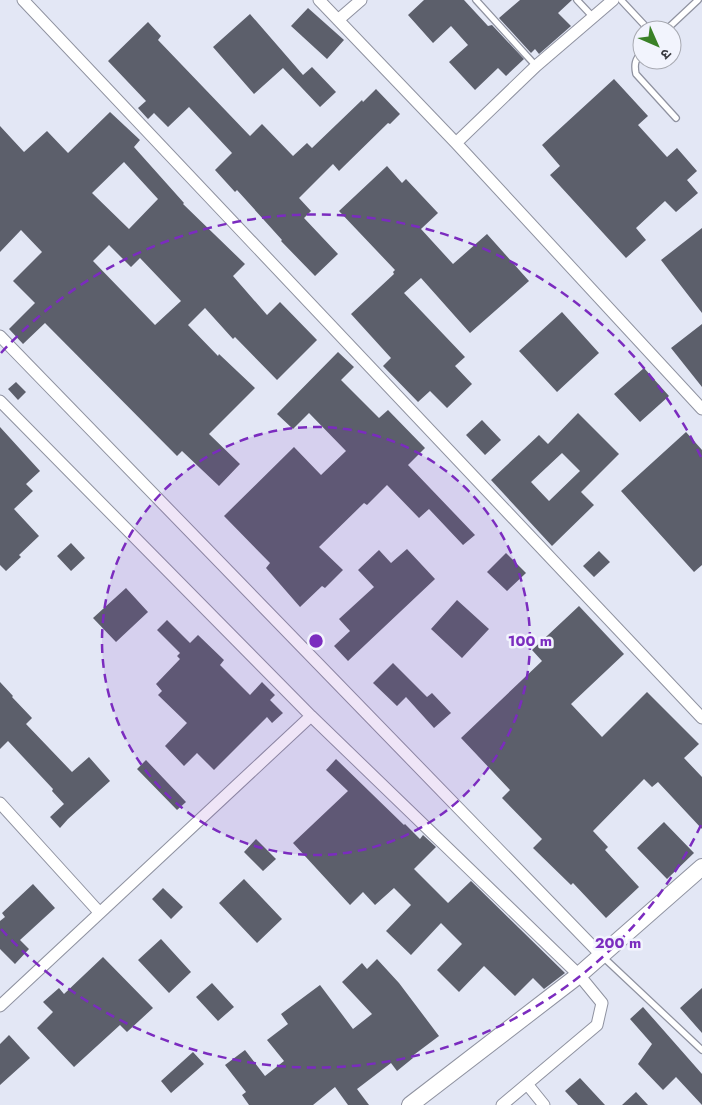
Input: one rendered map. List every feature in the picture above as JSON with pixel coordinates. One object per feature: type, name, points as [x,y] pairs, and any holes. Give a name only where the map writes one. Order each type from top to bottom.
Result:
[{"type":"street","points":[[23,0],[702,718]]},
{"type":"street","points":[[319,0],[456,143],[702,409]]},
{"type":"street","points":[[338,20],[361,0]]},
{"type":"street","points":[[456,143],[536,66],[613,0]]},
{"type":"street","points":[[0,336],[602,956]]},
{"type":"street","points":[[0,401],[311,716],[579,975],[602,1003],[597,1025],[502,1105]]},
{"type":"street","points":[[0,1006],[311,716]]},
{"type":"street","points":[[0,803],[99,912]]},
{"type":"street","points":[[410,1105],[579,975],[702,867]]},
{"type":"street","points":[[527,1084],[544,1105]]},
{"type":"lane","points":[[476,0],[536,66]]},
{"type":"lane","points":[[577,0],[593,17]]},
{"type":"lane","points":[[621,0],[640,20]]},
{"type":"lane","points":[[677,20],[698,0]]},
{"type":"lane","points":[[635,70],[636,74],[676,118]]},
{"type":"lane","points":[[602,956],[702,1050]]},
{"type":"building","points":[[424,0],[464,0],[488,26],[492,25],[524,59],[506,76],[498,68],[475,90],[449,62],[468,45],[451,26],[433,43],[408,15]]},
{"type":"building","points":[[520,0],[572,0],[558,13],[571,26],[539,54],[535,49],[531,53],[499,18]]},
{"type":"building","points":[[308,8],[344,40],[327,59],[291,26]]},
{"type":"building","points":[[250,14],[303,75],[312,67],[336,92],[320,107],[283,68],[254,94],[213,47]]},
{"type":"building","points":[[148,22],[161,36],[158,40],[250,136],[262,124],[293,156],[307,143],[312,148],[376,89],[400,114],[390,124],[388,123],[339,171],[333,164],[299,198],[311,211],[304,218],[338,254],[315,276],[281,241],[237,190],[235,192],[215,170],[232,153],[189,107],[168,127],[154,113],[148,119],[138,108],[146,101],[108,61]]},
{"type":"building","points":[[614,79],[648,116],[638,125],[667,157],[677,148],[697,171],[687,180],[698,193],[676,212],[665,201],[636,228],[646,240],[626,258],[550,175],[560,166],[542,145]]},
{"type":"building","points":[[110,112],[140,140],[134,147],[183,204],[245,264],[233,276],[267,315],[280,302],[317,340],[277,380],[235,337],[233,339],[205,308],[188,325],[218,356],[219,354],[255,388],[209,434],[240,464],[219,486],[182,451],[177,456],[45,323],[23,344],[9,329],[35,303],[13,281],[42,252],[21,230],[0,252],[0,126],[24,152],[47,131],[68,153]],"holes":[[[124,162],[158,199],[129,229],[92,193]],[[109,245],[131,267],[140,258],[181,301],[155,325],[93,261]]]},
{"type":"building","points":[[387,166],[402,183],[406,179],[438,213],[421,229],[453,264],[487,234],[529,281],[470,333],[421,278],[404,293],[465,357],[455,366],[472,384],[447,408],[430,391],[418,402],[383,366],[391,358],[351,314],[394,274],[395,270],[339,211]]},
{"type":"building","points":[[702,228],[702,313],[661,260]]},
{"type":"building","points":[[562,312],[599,353],[557,392],[519,351]]},
{"type":"building","points":[[702,324],[702,387],[671,348]]},
{"type":"building","points":[[338,352],[354,367],[341,380],[379,418],[388,410],[425,448],[408,465],[475,535],[463,545],[429,509],[419,518],[387,485],[367,505],[364,503],[319,547],[343,570],[325,588],[322,586],[300,607],[266,568],[270,563],[224,516],[294,447],[321,475],[346,451],[309,413],[293,429],[277,414]]},
{"type":"building","points":[[644,368],[669,396],[640,422],[614,394]]},
{"type":"building","points":[[16,382],[26,392],[18,400],[8,389]]},
{"type":"building","points":[[578,413],[619,454],[581,492],[594,505],[552,546],[491,480],[539,435],[548,444]],"holes":[[[562,453],[580,471],[549,501],[531,482]]]},
{"type":"building","points":[[482,420],[501,440],[485,455],[466,435]]},
{"type":"building","points":[[0,427],[40,471],[26,484],[33,491],[14,509],[39,536],[19,555],[21,557],[6,571],[0,565]]},
{"type":"building","points":[[686,432],[702,450],[702,565],[694,572],[621,491]]},
{"type":"building","points":[[71,543],[85,558],[71,571],[57,556]]},
{"type":"building","points":[[407,549],[435,579],[348,661],[334,646],[350,631],[339,619],[374,587],[358,570],[379,550],[391,563]]},
{"type":"building","points":[[599,551],[610,562],[594,577],[583,566]]},
{"type":"building","points":[[506,553],[526,573],[507,591],[487,572]]},
{"type":"building","points":[[126,588],[148,612],[116,642],[93,618]]},
{"type":"building","points":[[457,600],[489,629],[462,658],[431,629]]},
{"type":"building","points":[[579,606],[624,654],[571,704],[602,737],[647,692],[699,744],[684,758],[702,777],[702,829],[658,782],[652,787],[644,779],[593,831],[608,847],[605,850],[639,887],[606,918],[573,883],[571,885],[533,848],[542,839],[502,798],[510,790],[461,738],[542,661],[532,650]]},
{"type":"building","points":[[167,620],[190,643],[198,635],[224,660],[220,665],[250,695],[262,682],[275,695],[270,700],[283,713],[272,723],[267,717],[214,770],[197,753],[184,766],[165,746],[187,723],[158,695],[162,691],[156,684],[180,659],[177,656],[180,653],[157,630]]},
{"type":"building","points":[[393,663],[427,697],[432,693],[451,713],[434,728],[406,697],[397,706],[373,683]]},
{"type":"building","points":[[0,682],[32,718],[26,724],[72,772],[89,757],[110,781],[60,828],[50,817],[64,804],[52,791],[53,789],[8,741],[0,749]]},
{"type":"building","points":[[336,759],[404,825],[420,839],[423,835],[436,847],[414,869],[448,903],[471,881],[565,973],[544,989],[533,978],[515,996],[484,966],[459,992],[437,970],[462,944],[441,923],[411,955],[386,931],[411,905],[394,888],[375,905],[363,892],[350,905],[293,843],[348,791],[326,770]]},
{"type":"building","points":[[146,760],[186,802],[177,810],[137,769]]},
{"type":"building","points":[[664,822],[694,853],[667,879],[637,848]]},
{"type":"building","points":[[256,839],[276,859],[263,871],[244,852]]},
{"type":"building","points":[[244,879],[282,919],[257,943],[219,903]]},
{"type":"building","points":[[33,884],[55,908],[20,940],[29,949],[15,964],[0,949],[0,921],[5,917],[2,913]]},
{"type":"building","points":[[163,888],[183,907],[171,919],[152,899]]},
{"type":"building","points":[[161,939],[191,972],[169,993],[138,960]]},
{"type":"building","points":[[103,957],[153,1008],[127,1032],[120,1025],[74,1067],[37,1028],[53,1012],[43,1002],[59,988],[64,994]]},
{"type":"building","points":[[377,959],[399,983],[439,1036],[411,1057],[413,1058],[397,1071],[391,1063],[357,1089],[369,1105],[348,1105],[335,1087],[313,1105],[249,1105],[242,1095],[246,1092],[225,1065],[245,1050],[265,1076],[284,1061],[267,1040],[288,1024],[281,1014],[320,985],[353,1029],[372,1014],[342,982],[362,963],[367,969]]},
{"type":"building","points":[[212,983],[234,1007],[218,1021],[196,997]]},
{"type":"building","points":[[702,988],[702,1033],[680,1008]]},
{"type":"building","points":[[643,1007],[702,1074],[702,1105],[676,1077],[663,1090],[638,1064],[652,1044],[630,1019]]},
{"type":"building","points":[[9,1035],[30,1058],[0,1085],[0,1044]]},
{"type":"building","points":[[193,1052],[204,1064],[171,1093],[161,1081]]},
{"type":"building","points":[[580,1078],[605,1105],[578,1105],[565,1091]]},
{"type":"building","points":[[636,1092],[648,1105],[622,1105]]}]
